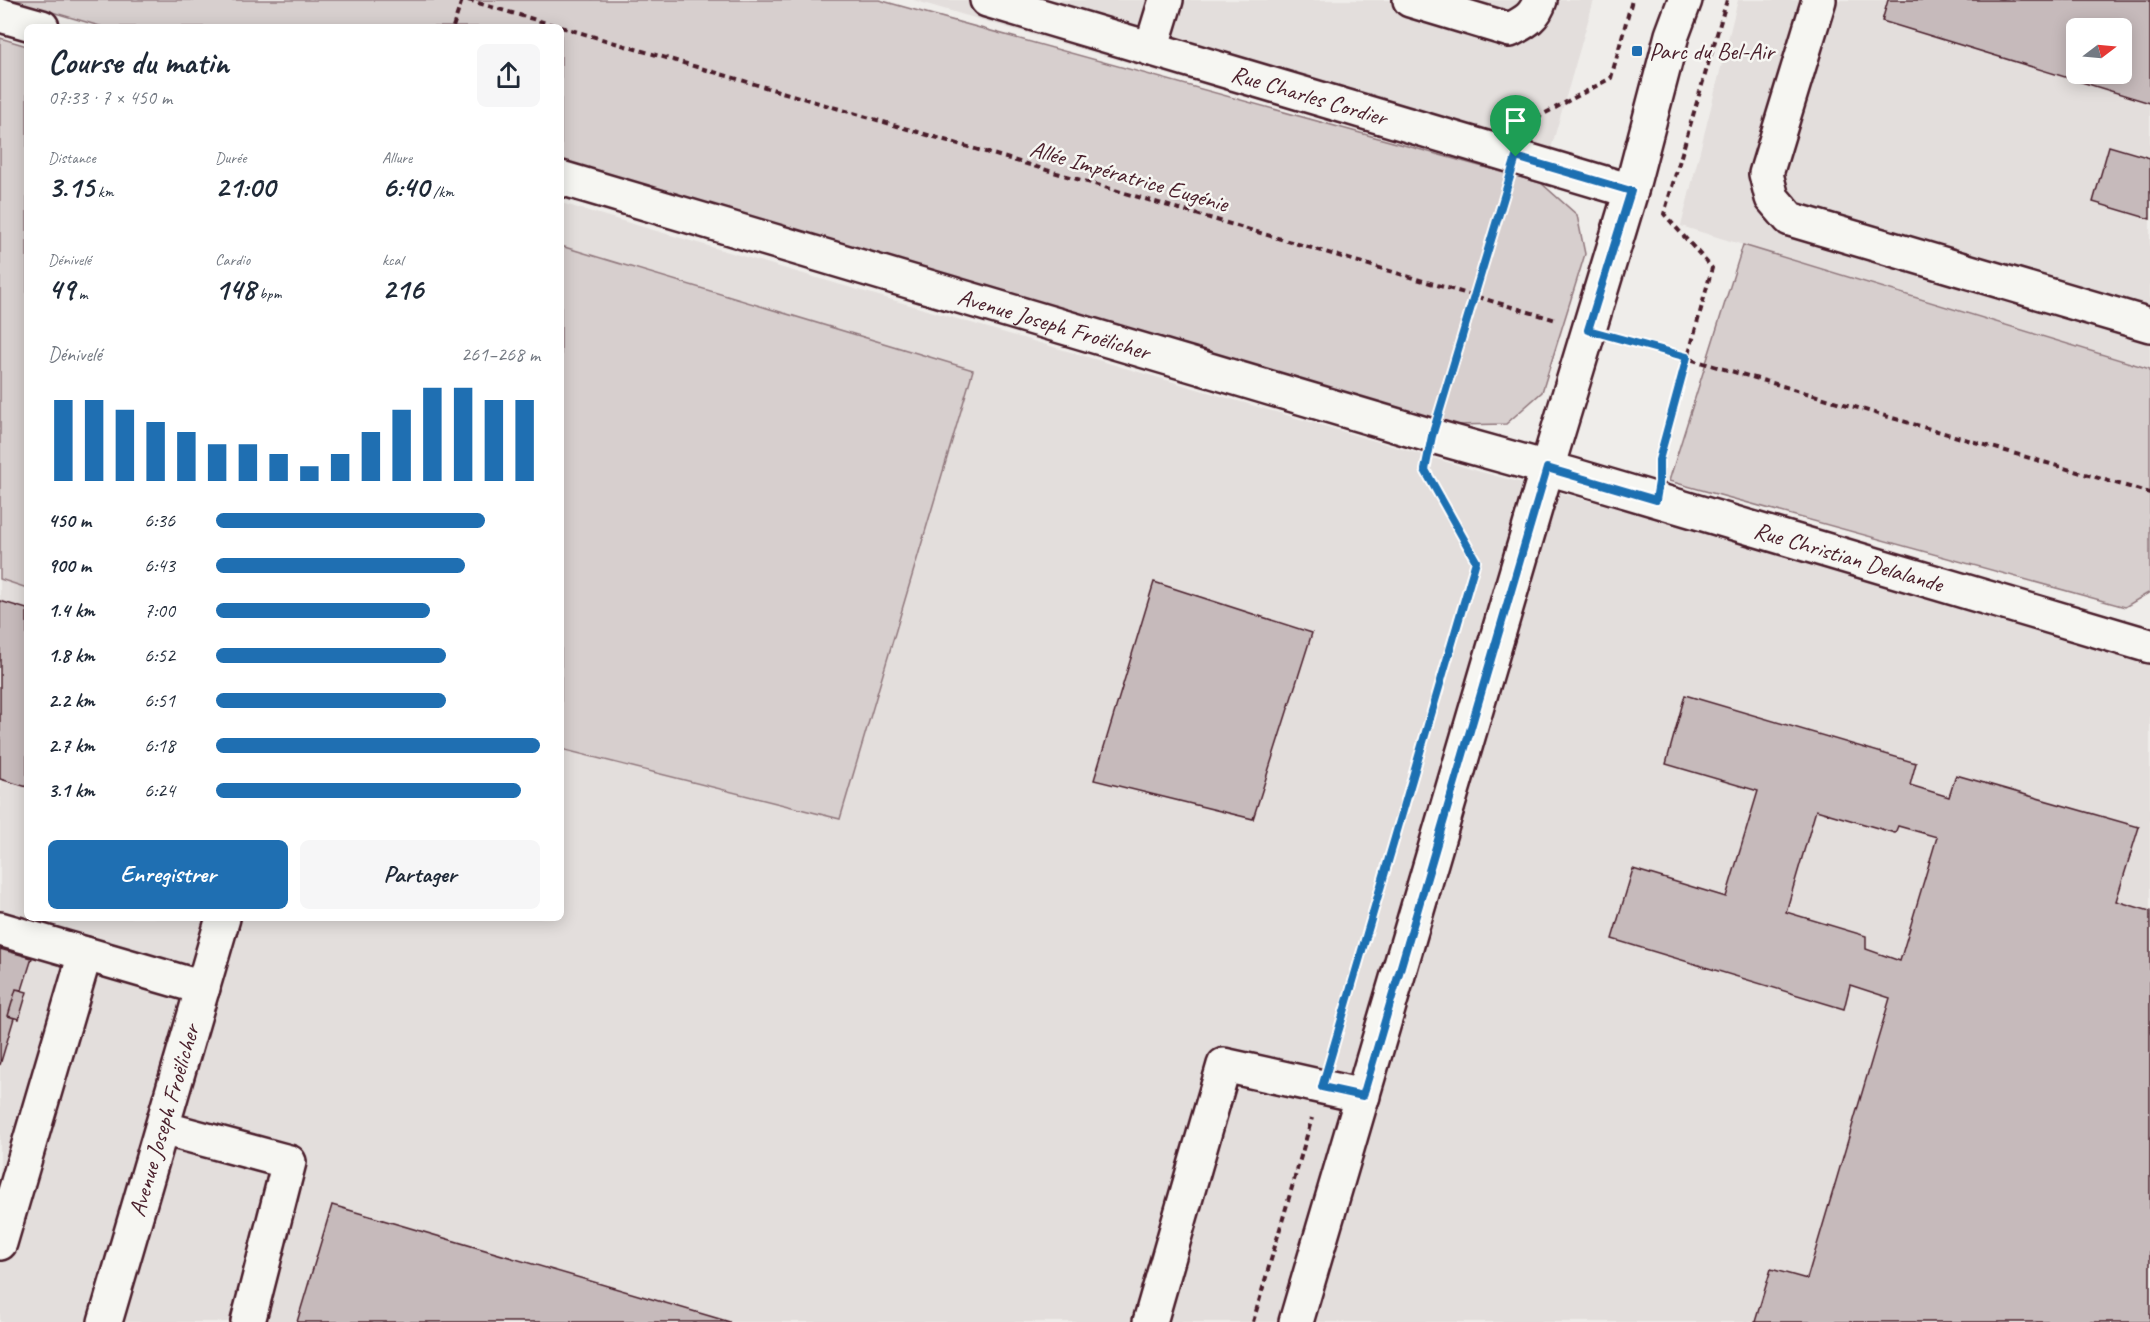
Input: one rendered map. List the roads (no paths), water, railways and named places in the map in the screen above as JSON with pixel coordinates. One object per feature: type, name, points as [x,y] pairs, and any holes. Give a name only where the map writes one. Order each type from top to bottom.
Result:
[{"type":"street","name":"Rue Charles Cordier","points":[[987,0],[1631,191]]},
{"type":"street","points":[[1151,49],[1166,0]]},
{"type":"street","points":[[1410,0],[1510,30],[1524,23],[1536,12],[1540,0]]},
{"type":"street","points":[[1296,1322],[1547,468],[1631,191],[1672,35],[1685,0]]},
{"type":"street","points":[[1819,0],[1766,174],[1772,198],[1790,219],[2150,326]]},
{"type":"street","points":[[0,15],[32,24]]},
{"type":"street","name":"Avenue Joseph Froëlicher","points":[[564,179],[1547,468]]},
{"type":"street","name":"Rue Christian Delalande","points":[[1547,468],[2150,646]]},
{"type":"street","name":"Avenue Joseph Froëlicher","points":[[105,1322],[222,921]]},
{"type":"street","points":[[0,929],[203,988]]},
{"type":"street","points":[[0,1243],[85,954]]},
{"type":"street","points":[[1150,1322],[1224,1065],[1363,1096]]},
{"type":"street","points":[[162,1128],[289,1162],[248,1322]]},
{"type":"place","name":"Parc du Bel-Air","points":[[1637,51]]}]
